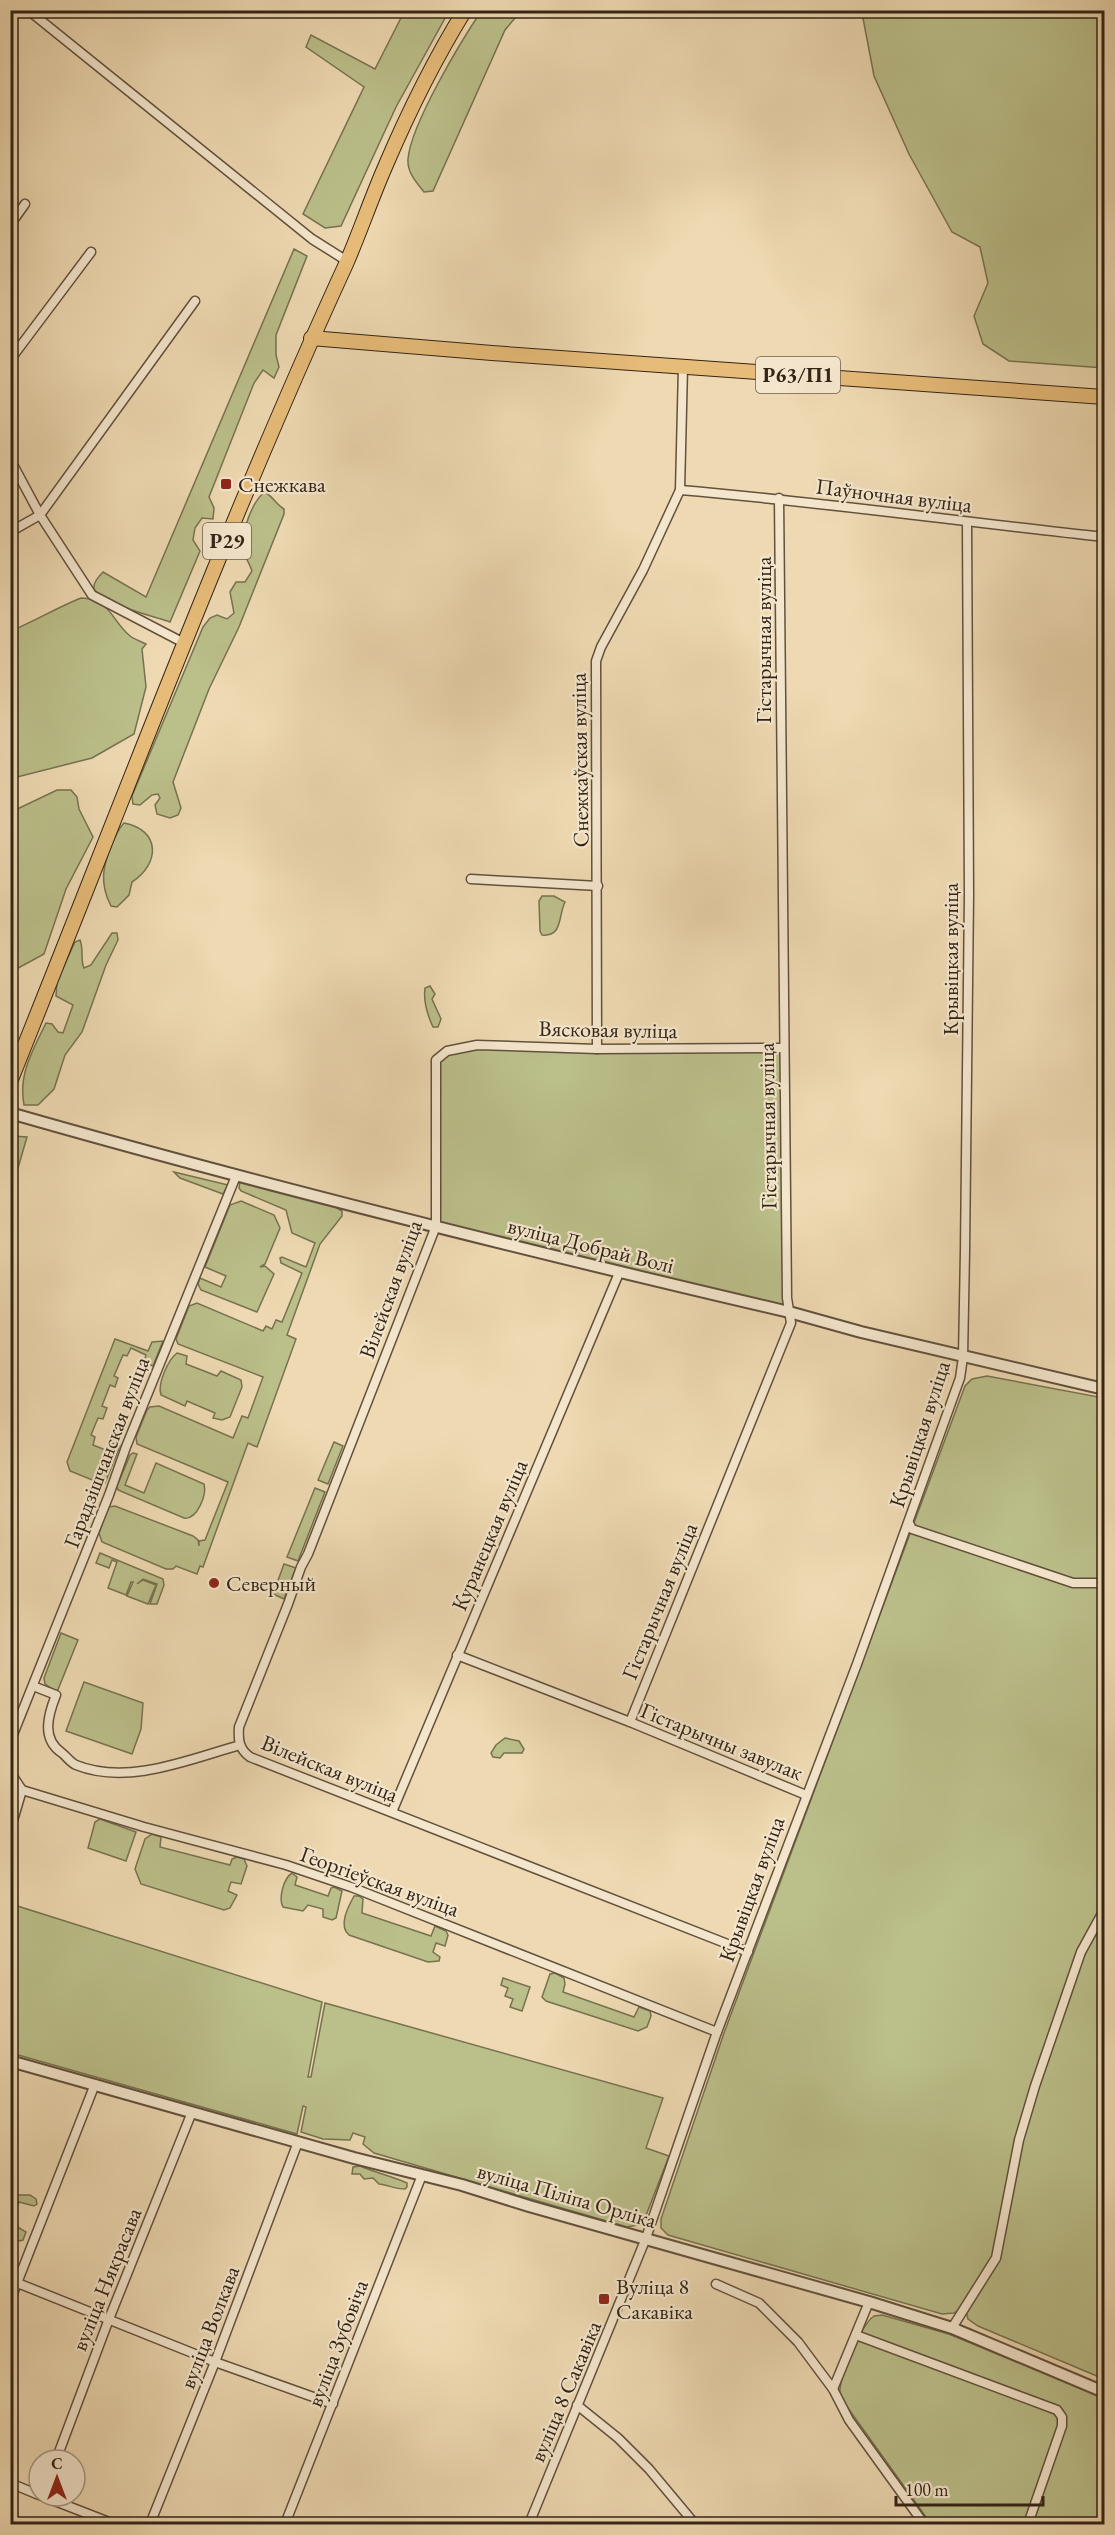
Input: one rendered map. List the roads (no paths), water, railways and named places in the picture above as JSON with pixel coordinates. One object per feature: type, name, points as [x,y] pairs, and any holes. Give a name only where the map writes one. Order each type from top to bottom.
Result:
[{"type":"main road","name":"Р29","points":[[10,1082],[311,338],[425,81],[465,10]]},
{"type":"main road","name":"Р63/П1","points":[[311,338],[1104,397]]},
{"type":"street","points":[[28,10],[305,234],[347,261]]},
{"type":"street","points":[[10,225],[25,204]]},
{"type":"street","points":[[10,360],[91,252]]},
{"type":"street","points":[[10,532],[40,515],[195,301]]},
{"type":"street","points":[[680,490],[683,367]]},
{"type":"street","points":[[10,459],[40,515],[92,595],[186,644]]},
{"type":"street","name":"Паўночная вуліца","points":[[680,490],[780,498],[967,523],[1104,537]]},
{"type":"street","name":"Снежкаўская вуліца","points":[[597,1049],[596,661],[601,647],[644,570],[680,490]]},
{"type":"street","name":"Гістарычная вуліца","points":[[630,1722],[791,1323],[787,1298],[780,498]]},
{"type":"street","name":"Крывіцкая вуліца","points":[[646,2238],[717,2032],[909,1523],[960,1378],[963,1357],[969,907],[967,523]]},
{"type":"street","points":[[471,879],[598,886]]},
{"type":"street","name":"Вясковая вуліца","points":[[436,1060],[447,1051],[477,1045],[597,1049],[784,1048]]},
{"type":"street","name":"Вілейская вуліца","points":[[436,1060],[436,1226],[239,1727],[240,1745],[250,1757],[748,1952]]},
{"type":"street","name":"вуліца Добрай Волі","points":[[10,1113],[236,1176],[619,1273],[1104,1389]]},
{"type":"street","name":"Гарадзішчанская вуліца","points":[[10,1742],[236,1176]]},
{"type":"street","name":"Куранецкая вуліца","points":[[392,1812],[619,1273]]},
{"type":"street","points":[[909,1523],[912,1529],[1073,1584],[1104,1583]]},
{"type":"street","name":"Гістарычны завулак","points":[[457,1655],[630,1722],[806,1795]]},
{"type":"street","points":[[33,1686],[56,1695],[48,1715],[50,1738],[55,1750],[74,1764],[105,1772],[149,1770],[240,1745]]},
{"type":"street","points":[[10,1772],[21,1790],[10,1831]]},
{"type":"street","name":"Георгіеўская вуліца","points":[[21,1790],[144,1827],[286,1865],[351,1887],[717,2032]]},
{"type":"street","points":[[952,2328],[996,2258],[1019,2140],[1035,2086],[1082,1952],[1104,1910]]},
{"type":"street","name":"вуліца Піліпа Орліка","points":[[10,2061],[869,2302],[952,2328],[1104,2392]]},
{"type":"street","points":[[10,2301],[14,2282],[95,2084]]},
{"type":"street","name":"вуліца Някрасава","points":[[61,2448],[109,2319],[192,2112]]},
{"type":"street","name":"вуліца Волкава","points":[[150,2524],[215,2362],[298,2142]]},
{"type":"street","name":"вуліца Зубовіча","points":[[285,2524],[422,2175]]},
{"type":"street","name":"вуліца 8 Сакавіка","points":[[530,2524],[646,2238]]},
{"type":"street","points":[[14,2282],[215,2362],[333,2404]]},
{"type":"street","points":[[716,2284],[759,2302],[798,2342],[833,2389],[849,2420],[924,2524]]},
{"type":"street","points":[[833,2389],[869,2302]]},
{"type":"street","points":[[856,2336],[1057,2410],[1062,2417],[1062,2426],[1028,2524]]},
{"type":"street","points":[[577,2405],[618,2438],[649,2469],[695,2524]]},
{"type":"street","points":[[10,2483],[27,2490]]},
{"type":"street","points":[[72,2508],[114,2524]]},
{"type":"place","name":"Снежкава","points":[[226,484]]},
{"type":"place","name":"Северный","points":[[214,1583]]},
{"type":"place","name":"Вуліца 8 Сакавіка","points":[[604,2299]]}]
